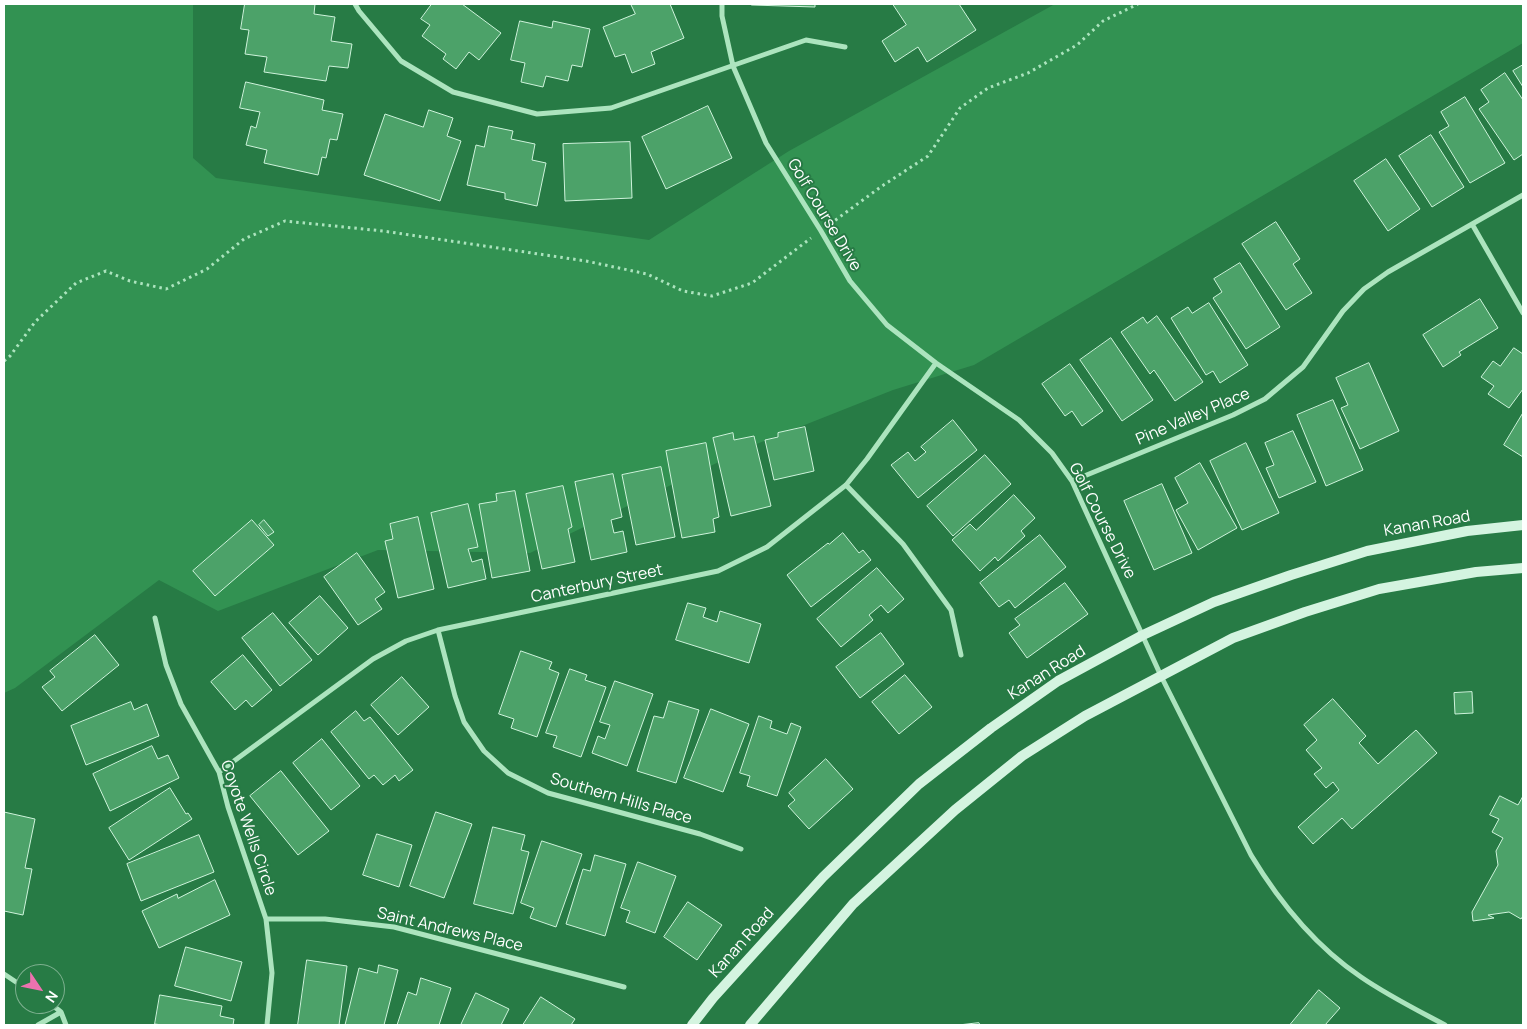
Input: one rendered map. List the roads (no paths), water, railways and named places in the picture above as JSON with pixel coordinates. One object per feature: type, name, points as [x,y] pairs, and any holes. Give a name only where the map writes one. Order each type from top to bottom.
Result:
[{"type":"main road","name":"Kanan Road","points":[[692,1025],[713,998],[823,877],[919,784],[991,728],[1058,681],[1143,635],[1214,602],[1291,575],[1368,550],[1467,531],[1523,525]]},
{"type":"main road","points":[[750,1025],[853,904],[955,810],[1022,756],[1085,716],[1233,638],[1305,612],[1379,589],[1476,572],[1523,568]]},
{"type":"street","points":[[355,4],[401,61],[453,92],[537,114],[612,108],[806,40],[845,46]]},
{"type":"street","name":"Golf Course Drive","points":[[722,4],[722,16],[733,66],[766,143],[821,231],[850,282],[887,325],[936,363],[1019,420],[1052,453],[1072,481],[1161,676],[1251,855],[1268,884],[1295,918],[1330,954],[1362,978],[1445,1025]]},
{"type":"street","name":"Pine Valley Place","points":[[1072,481],[1233,416],[1265,400],[1303,367],[1343,311],[1364,289],[1388,272],[1523,195]]},
{"type":"street","points":[[1472,224],[1523,313]]},
{"type":"street","name":"Canterbury Street","points":[[219,772],[373,659],[406,641],[438,630],[718,571],[767,547],[846,485],[867,460],[936,363]]},
{"type":"street","points":[[846,485],[903,544],[951,610],[962,655]]},
{"type":"street","name":"Coyote Wells Circle","points":[[155,618],[166,664],[181,704],[219,772],[228,807],[266,919],[272,973],[267,1025]]},
{"type":"street","name":"Southern Hills Place","points":[[438,630],[454,696],[464,722],[484,751],[508,773],[548,793],[700,834],[741,849]]},
{"type":"street","name":"Saint Andrews Place","points":[[266,919],[326,918],[394,927],[624,987]]},
{"type":"street","points":[[4,974],[15,981]]},
{"type":"street","points":[[38,1025],[57,1014]]}]
